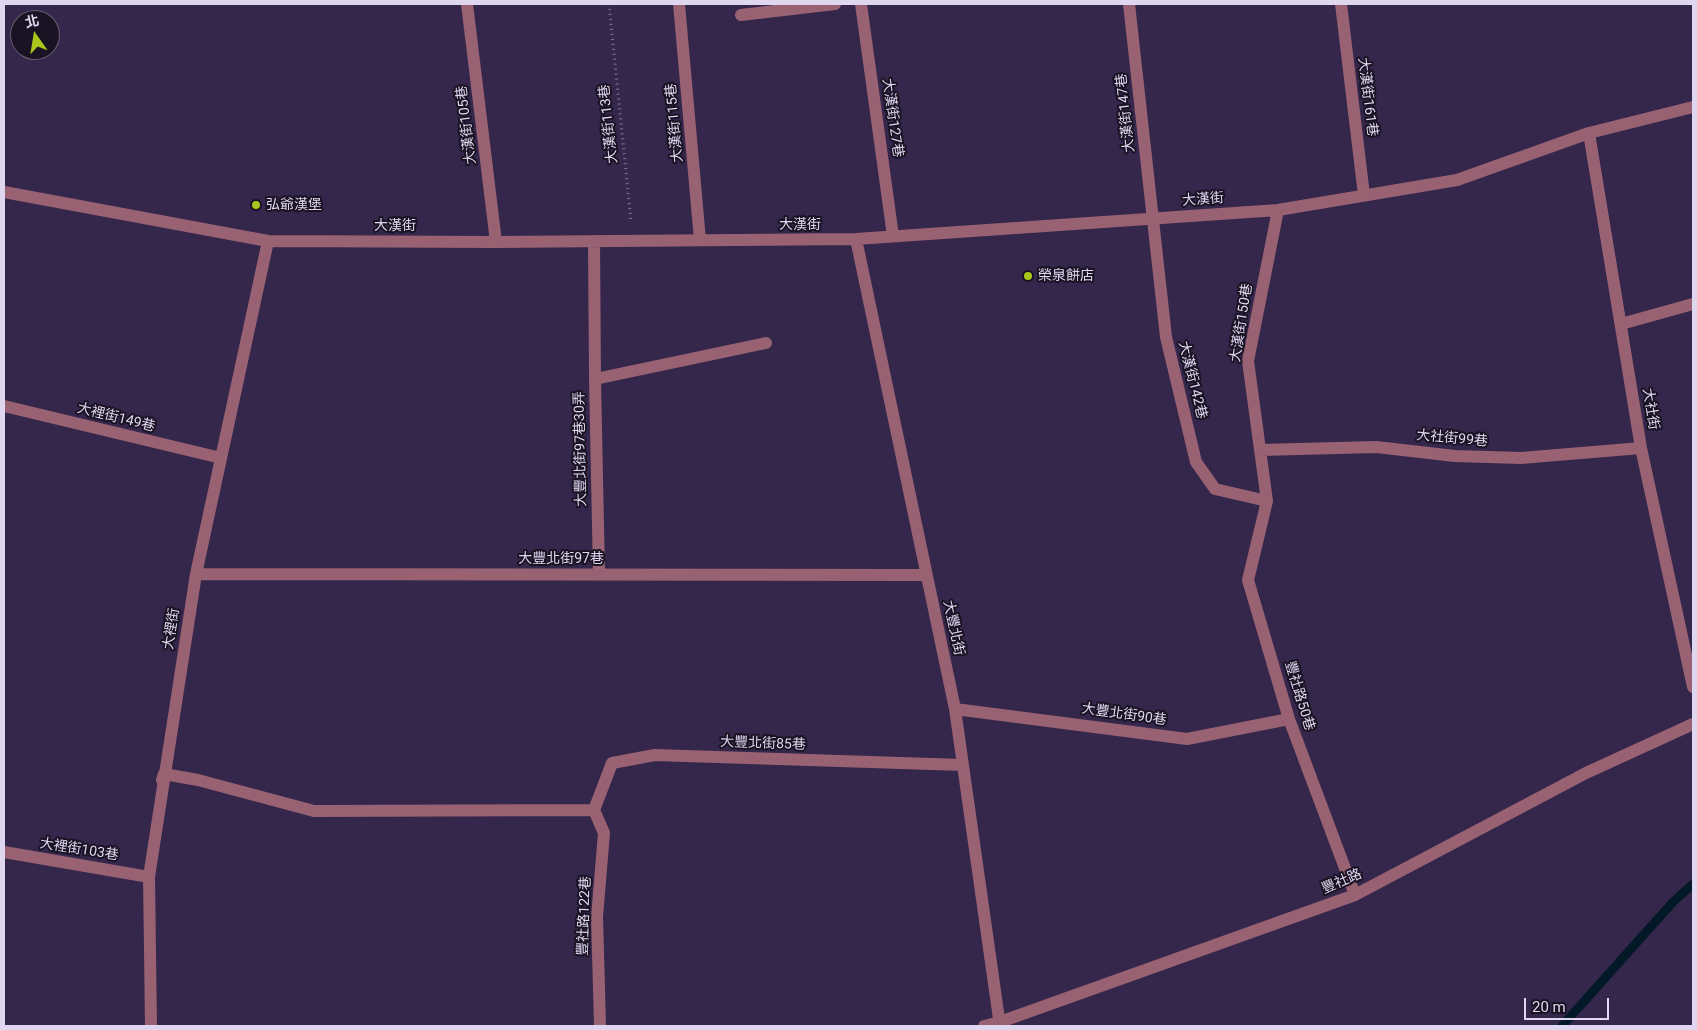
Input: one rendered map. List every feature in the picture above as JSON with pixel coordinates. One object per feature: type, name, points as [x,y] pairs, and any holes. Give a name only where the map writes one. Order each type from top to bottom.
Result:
[{"type":"street","name":"大漢街105巷","points":[[467,4],[496,242]]},
{"type":"street","name":"大漢街115巷","points":[[679,4],[700,240]]},
{"type":"street","points":[[741,15],[835,4]]},
{"type":"street","name":"大漢街127巷","points":[[862,4],[893,236]]},
{"type":"street","name":"大漢街147巷","points":[[1130,4],[1152,218]]},
{"type":"street","name":"大漢街161巷","points":[[1340,4],[1364,195]]},
{"type":"street","name":"大漢街","points":[[4,192],[268,241],[594,242],[856,239],[1278,210],[1457,180],[1589,133],[1693,108]]},
{"type":"street","name":"大社街","points":[[1589,133],[1641,448],[1693,687]]},
{"type":"street","name":"大漢街150巷","points":[[1267,501],[1248,361],[1278,210]]},
{"type":"street","name":"大漢街142巷","points":[[1152,218],[1166,337],[1196,462],[1216,489],[1267,501]]},
{"type":"street","name":"大豐北街","points":[[856,239],[955,710],[1000,1024]]},
{"type":"street","name":"大裡街","points":[[151,1026],[149,877],[163,777],[196,574],[268,241]]},
{"type":"street","points":[[594,242],[595,379]]},
{"type":"street","points":[[1621,324],[1693,304]]},
{"type":"street","name":"大豐北街97巷30弄","points":[[600,574],[595,379],[766,343]]},
{"type":"street","name":"大裡街149巷","points":[[4,406],[221,458]]},
{"type":"street","name":"大社街99巷","points":[[1260,450],[1376,446],[1455,456],[1521,458],[1641,448]]},
{"type":"street","name":"豐社路50巷","points":[[1267,501],[1248,580],[1289,719],[1355,895]]},
{"type":"street","name":"大豐北街97巷","points":[[196,574],[926,575]]},
{"type":"street","name":"大豐北街90巷","points":[[955,710],[1187,739],[1289,719]]},
{"type":"street","name":"豐社路","points":[[984,1026],[1000,1024],[1355,895],[1586,773],[1693,724]]},
{"type":"street","name":"大豐北街85巷","points":[[594,810],[612,763],[655,756],[963,765]]},
{"type":"street","points":[[163,777],[198,780],[314,811],[594,810]]},
{"type":"street","name":"豐社路122巷","points":[[594,810],[604,833],[597,918],[600,1026]]},
{"type":"street","name":"大裡街103巷","points":[[4,852],[149,877]]},
{"type":"path","name":"大漢街113巷","points":[[608,4],[633,241]]},
{"type":"waterway","points":[[1562,1026],[1673,902],[1693,884]]},
{"type":"place","name":"弘爺漢堡","points":[[256,205]]},
{"type":"place","name":"榮泉餅店","points":[[1028,276]]}]
